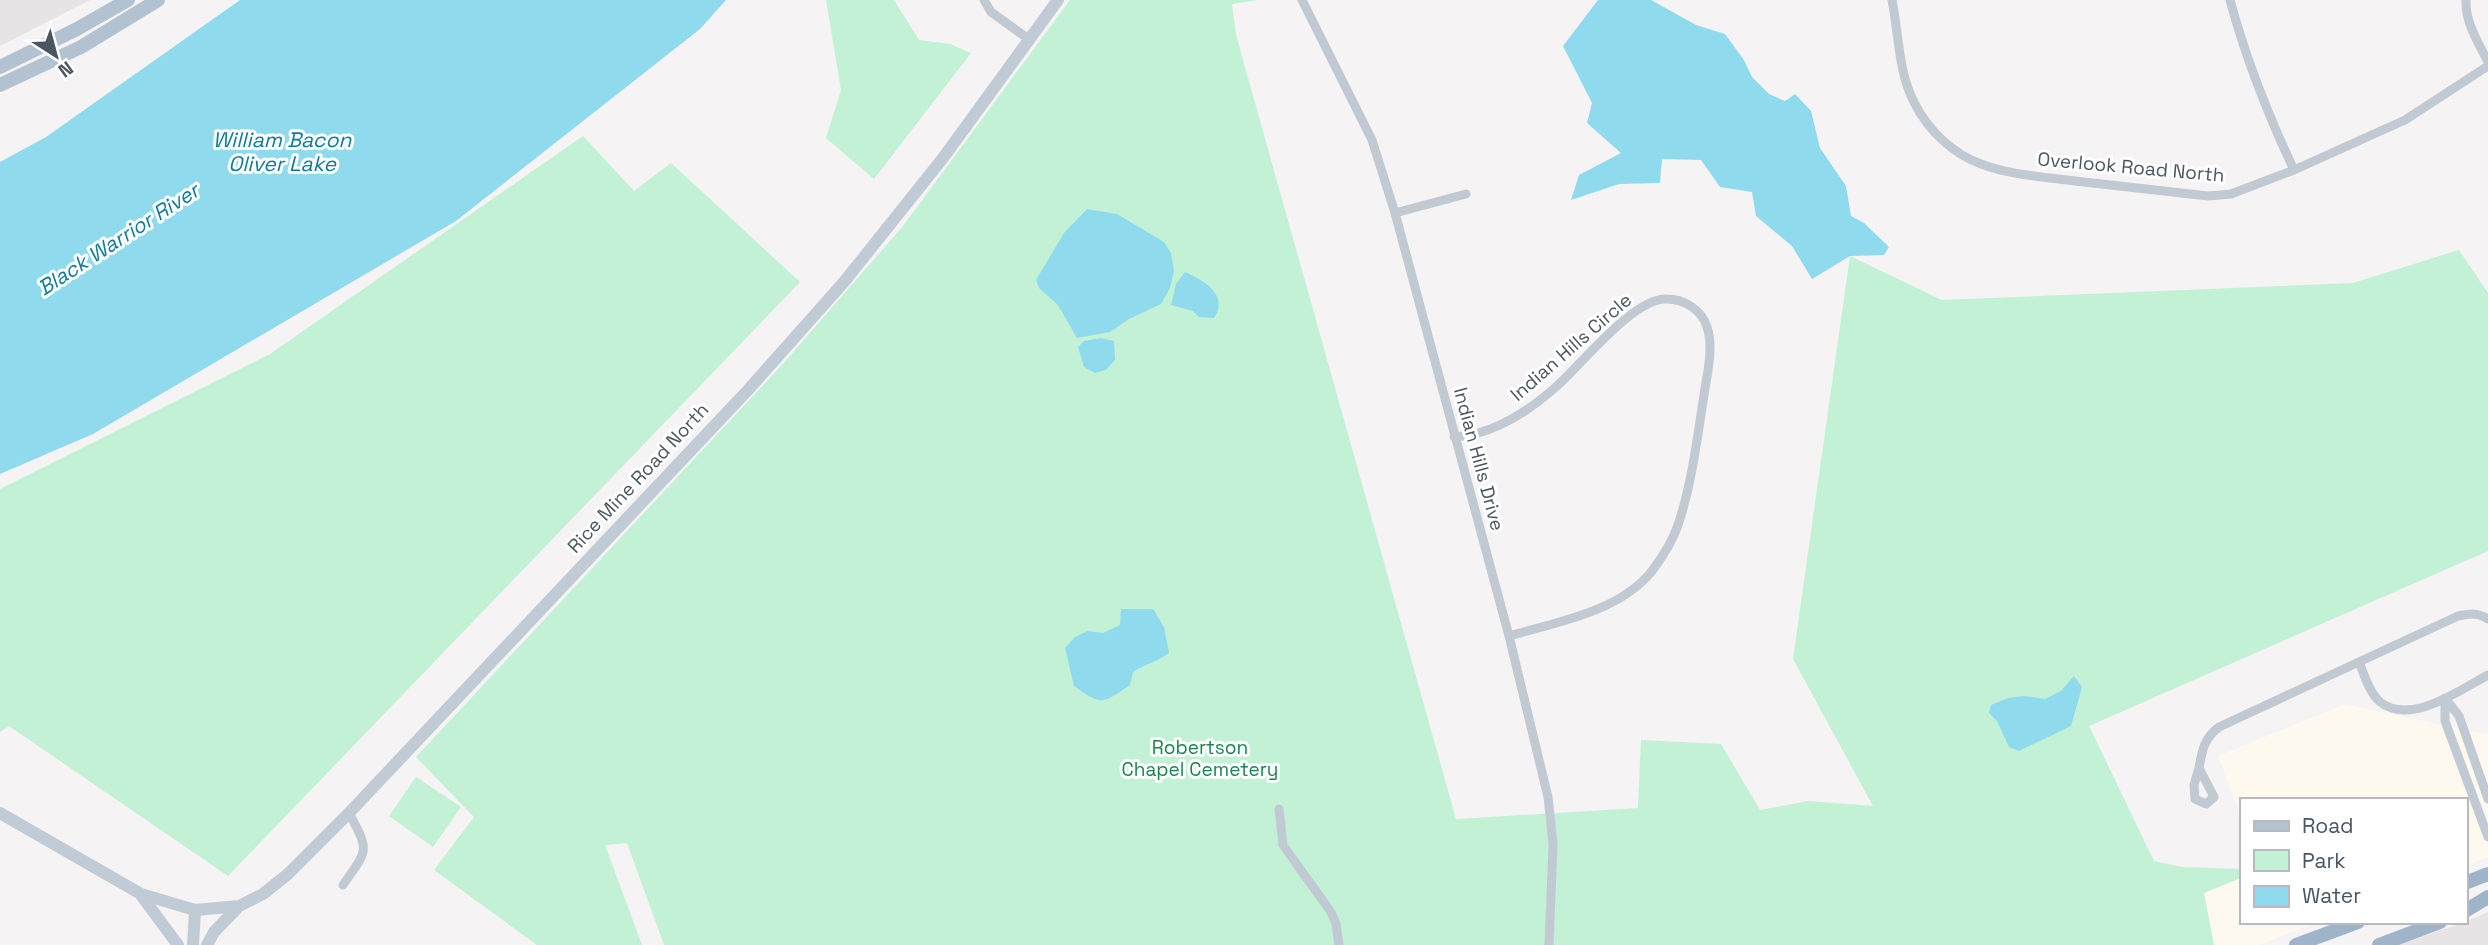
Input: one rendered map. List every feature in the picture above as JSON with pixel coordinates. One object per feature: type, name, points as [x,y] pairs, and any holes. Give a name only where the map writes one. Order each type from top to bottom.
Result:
[{"type":"highway","points":[[2467,882],[2488,874]]},
{"type":"highway","points":[[2467,911],[2488,897]]},
{"type":"highway","points":[[2467,911],[2488,904]]},
{"type":"highway","points":[[2296,945],[2352,924]]},
{"type":"highway","points":[[2379,945],[2435,924]]},
{"type":"highway","points":[[2316,945],[2333,931]]},
{"type":"main road","points":[[0,68],[128,0]]},
{"type":"main road","points":[[0,85],[91,42],[159,0]]},
{"type":"main road","name":"Rice Mine Road North","points":[[207,945],[214,932],[239,906],[263,894],[289,874],[349,813],[748,390],[844,282],[943,159],[1058,0]]},
{"type":"main road","points":[[0,813],[141,894],[195,910],[239,906]]},
{"type":"main road","points":[[141,894],[178,945]]},
{"type":"main road","points":[[193,945],[195,910]]},
{"type":"street","points":[[984,0],[991,12],[1030,40]]},
{"type":"street","name":"Indian Hills Drive","points":[[1302,0],[1371,139],[1395,214],[1509,636],[1548,797],[1553,845],[1549,945]]},
{"type":"street","name":"Overlook Road North","points":[[1892,0],[1902,67],[1913,101],[1925,121],[1941,139],[1960,153],[1981,164],[2028,175],[2208,196],[2231,194],[2294,170],[2405,120],[2488,64]]},
{"type":"street","points":[[2230,0],[2260,92],[2294,170]]},
{"type":"street","points":[[2466,0],[2466,13],[2488,64]]},
{"type":"street","points":[[1395,214],[1466,194]]},
{"type":"street","name":"Indian Hills Circle","points":[[1454,437],[1477,433],[1519,416],[1557,387],[1635,311],[1656,299],[1669,298],[1693,306],[1707,326],[1710,351],[1691,483],[1677,529],[1652,571],[1635,588],[1604,607],[1509,636]]},
{"type":"street","points":[[2199,768],[2204,743],[2218,727],[2458,616],[2470,613],[2488,619]]},
{"type":"street","points":[[2359,662],[2377,700],[2400,709],[2421,709],[2488,675]]},
{"type":"street","points":[[2445,698],[2459,716],[2488,799]]},
{"type":"street","points":[[2445,698],[2445,721],[2488,836]]},
{"type":"street","points":[[1279,809],[1283,845],[1331,912],[1339,945]]},
{"type":"street","points":[[343,885],[363,856],[364,844],[349,813]]},
{"type":"shaded area","points":[[0,0],[90,0],[0,46]]},
{"type":"shaded area","points":[[2345,704],[2484,734],[2488,732],[2488,857],[2467,865],[2467,798],[2240,798],[2240,813],[2218,756]]},
{"type":"shaded area","points":[[2240,878],[2240,924],[2313,924],[2259,945],[2214,945],[2204,893]]},
{"type":"shaded area","points":[[2488,912],[2488,945],[2398,945],[2459,924],[2467,924],[2467,921]]},
{"type":"green space","points":[[826,0],[894,0],[919,40],[950,44],[971,53],[874,179],[826,138],[841,90]]},
{"type":"green space","name":"Robertson Chapel Cemetery","points":[[1070,0],[1258,0],[1232,4],[1236,35],[1456,819],[1638,808],[1641,740],[1721,744],[1760,810],[1808,801],[1873,806],[1793,659],[1850,256],[1942,300],[2353,283],[2459,250],[2488,293],[2488,551],[2089,726],[2154,861],[2182,867],[2240,869],[2240,878],[2204,893],[2214,945],[664,945],[627,843],[605,845],[642,945],[537,945],[434,870],[474,817],[416,757],[781,366],[903,226]]},
{"type":"green space","points":[[583,136],[634,191],[671,163],[800,282],[228,876],[9,726],[0,732],[0,489],[270,354]]},
{"type":"green space","points":[[416,777],[461,807],[433,847],[389,816]]},
{"type":"water","name":"William Bacon Oliver Lake","points":[[240,0],[726,0],[700,29],[456,221],[93,434],[0,474],[0,162],[46,137]]},
{"type":"water","points":[[1598,0],[1651,0],[1696,25],[1725,34],[1744,60],[1752,77],[1769,94],[1785,101],[1795,94],[1811,111],[1820,148],[1846,186],[1851,216],[1864,223],[1889,247],[1884,255],[1850,256],[1812,279],[1792,246],[1756,216],[1752,192],[1720,187],[1701,160],[1662,159],[1660,183],[1619,184],[1571,200],[1579,175],[1621,153],[1587,123],[1592,103],[1563,46]]},
{"type":"water","points":[[1087,209],[1117,214],[1164,242],[1171,253],[1174,271],[1170,288],[1161,304],[1129,319],[1110,332],[1077,338],[1058,305],[1039,288],[1036,280],[1064,233]]},
{"type":"water","points":[[1185,272],[1207,284],[1217,296],[1218,310],[1214,318],[1199,317],[1193,311],[1171,305],[1176,284]]},
{"type":"water","points":[[1101,338],[1114,341],[1115,360],[1106,370],[1095,373],[1084,367],[1078,347],[1084,341]]},
{"type":"water","points":[[1121,609],[1153,609],[1164,627],[1169,653],[1133,672],[1130,685],[1121,691],[1107,699],[1097,699],[1074,686],[1065,648],[1075,637],[1088,631],[1103,633],[1120,625]]},
{"type":"water","points":[[2074,676],[2082,687],[2071,726],[2019,751],[2009,747],[1997,721],[1989,713],[1991,705],[2008,698],[2025,696],[2045,699],[2061,691]]},
{"type":"water label","name":"Black Warrior River","points":[[118,239]]}]
